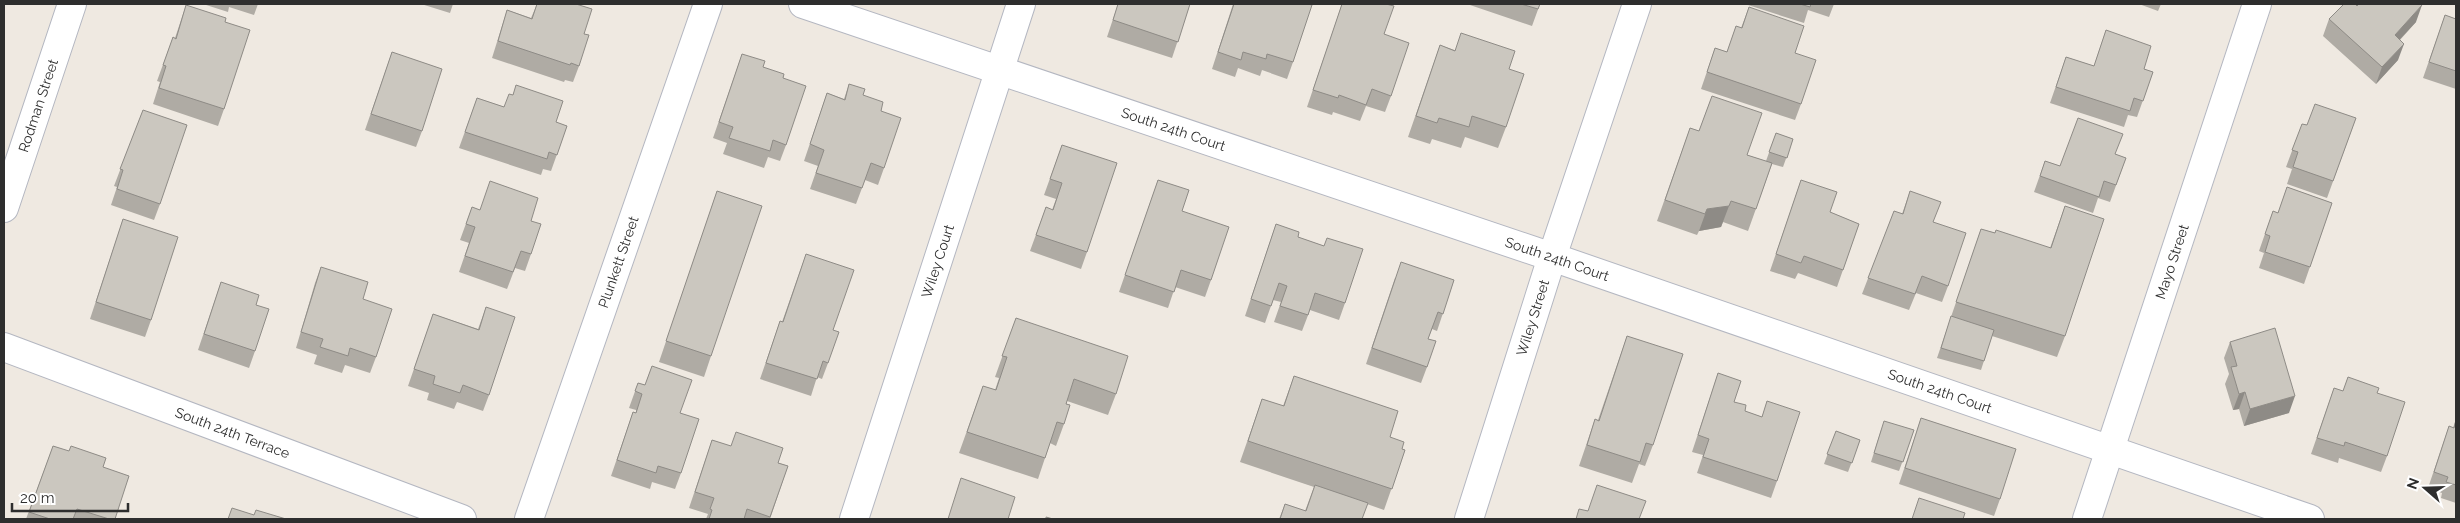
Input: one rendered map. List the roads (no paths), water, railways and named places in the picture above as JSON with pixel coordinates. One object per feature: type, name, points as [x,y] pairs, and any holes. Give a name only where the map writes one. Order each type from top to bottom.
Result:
[{"type":"street","name":"Rodman Street","points":[[4,208],[72,4]]},
{"type":"street","name":"Plunkett Street","points":[[529,519],[708,4]]},
{"type":"street","name":"South 24th Court","points":[[803,4],[1552,257],[2310,519]]},
{"type":"street","name":"Wiley Court","points":[[854,519],[1021,4]]},
{"type":"street","name":"Wiley Street","points":[[1469,519],[1552,257],[1637,4]]},
{"type":"street","name":"Mayo Street","points":[[2087,519],[2257,4]]},
{"type":"street","name":"South 24th Terrace","points":[[4,347],[462,519]]}]
